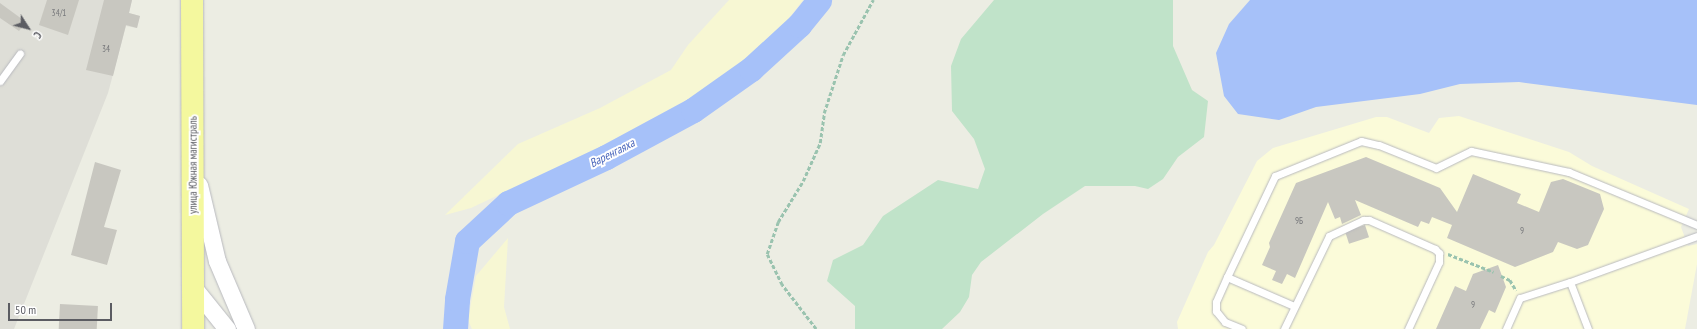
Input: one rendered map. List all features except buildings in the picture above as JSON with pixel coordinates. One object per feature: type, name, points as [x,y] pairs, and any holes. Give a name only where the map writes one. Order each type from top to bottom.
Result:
[{"type":"highway","name":"улица Южная магистраль","points":[[192,0],[193,329]]},
{"type":"street","points":[[193,147],[206,218],[217,261],[246,329]]},
{"type":"street","points":[[194,288],[227,329]]},
{"type":"lane","points":[[0,81],[20,53]]},
{"type":"lane","points":[[1242,329],[1225,322],[1216,311],[1216,302],[1275,176],[1362,142],[1379,145],[1436,168],[1471,151],[1570,172],[1697,225]]},
{"type":"lane","points":[[1284,329],[1324,243],[1329,236],[1342,229],[1369,220],[1435,249],[1438,253],[1439,262],[1408,329]]},
{"type":"lane","points":[[1506,329],[1520,298],[1570,282],[1697,236]]},
{"type":"lane","points":[[1227,278],[1294,306]]},
{"type":"lane","points":[[1570,282],[1588,329]]},
{"type":"path","points":[[816,329],[782,285],[767,254],[778,222],[803,181],[820,143],[824,113],[843,55],[873,0]]},
{"type":"path","points":[[1435,249],[1494,272]]},
{"type":"path","points":[[1500,276],[1510,280],[1520,298]]},
{"type":"shaded area","points":[[0,0],[132,0],[129,13],[140,16],[137,28],[126,26],[108,93],[14,329],[0,329]]},
{"type":"shaded area","points":[[994,0],[1173,0],[1173,46],[1192,90],[1208,101],[1204,137],[1178,157],[1163,179],[1148,189],[1135,186],[1085,186],[1043,214],[981,262],[972,275],[969,297],[960,312],[942,329],[855,329],[855,306],[827,281],[833,260],[863,245],[883,216],[938,180],[978,189],[985,169],[974,139],[952,111],[951,66],[961,39]]},
{"type":"shaded area","points":[[1459,116],[1569,152],[1592,166],[1689,209],[1681,227],[1688,246],[1697,244],[1697,264],[1685,329],[1178,329],[1177,322],[1208,252],[1214,245],[1257,161],[1273,148],[1376,117],[1387,117],[1429,133],[1439,118]]},
{"type":"sand","points":[[729,0],[803,0],[775,36],[705,90],[600,147],[471,208],[445,215],[518,144],[600,108],[671,70],[688,45]]},
{"type":"sand","points":[[508,238],[504,307],[510,329],[472,329],[468,320],[476,276]]},
{"type":"water","points":[[1250,0],[1697,0],[1697,105],[1519,82],[1460,84],[1420,94],[1316,107],[1279,120],[1238,114],[1224,96],[1216,53],[1229,24]]},
{"type":"waterway","name":"Варенгаяха","points":[[455,329],[457,299],[467,241],[508,203],[606,157],[693,110],[751,69],[799,25],[819,0]]}]
